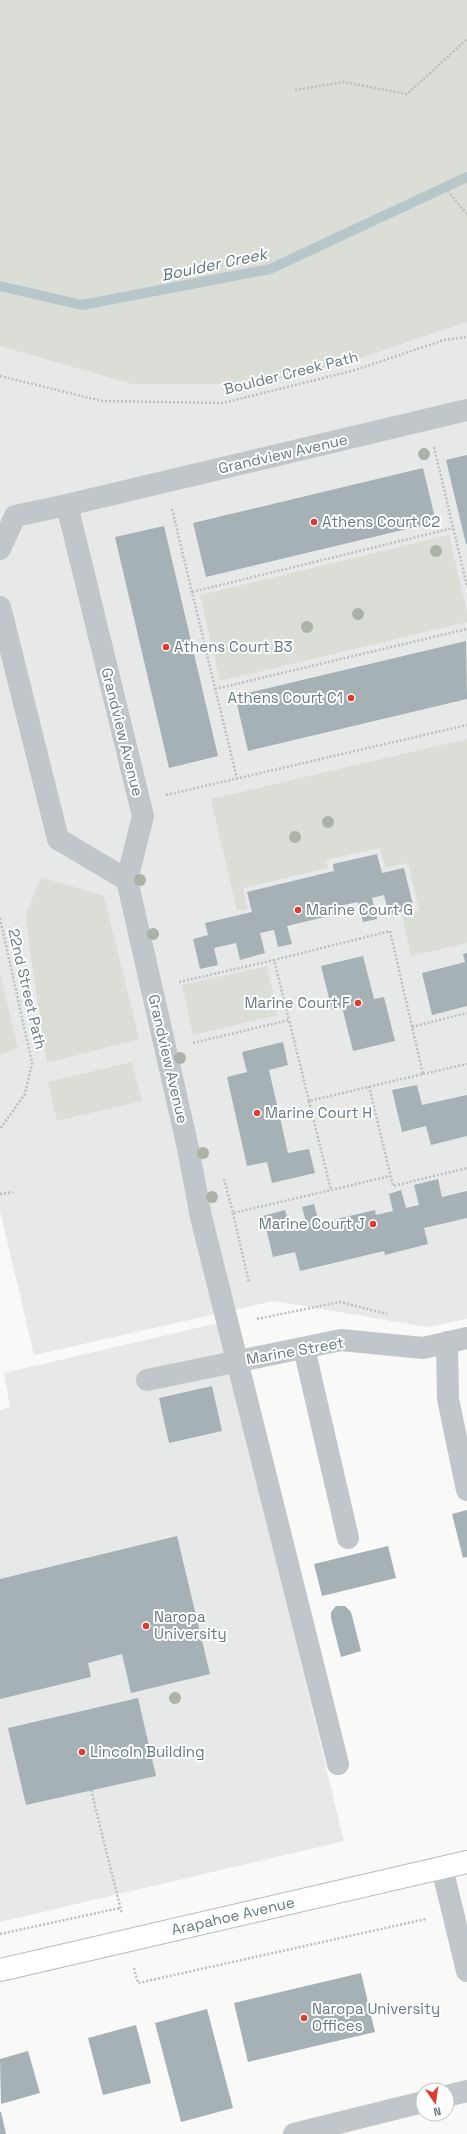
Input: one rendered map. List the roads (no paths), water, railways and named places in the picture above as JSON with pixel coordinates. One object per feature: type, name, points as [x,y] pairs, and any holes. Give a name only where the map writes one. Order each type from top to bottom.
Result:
[{"type":"main road","name":"Arapahoe Avenue","points":[[0,1970],[467,1862]]},
{"type":"street","name":"Grandview Avenue","points":[[338,1764],[201,1217],[188,1148],[127,880],[143,816],[66,505],[467,410]]},
{"type":"street","points":[[0,549],[15,516],[66,505]]},
{"type":"street","points":[[0,607],[58,839],[127,880]]},
{"type":"street","name":"Marine Street","points":[[147,1380],[236,1360],[341,1340],[423,1348],[457,1340]]},
{"type":"street","points":[[457,1340],[448,1399],[467,1490]]},
{"type":"street","points":[[304,1348],[348,1538]]},
{"type":"street","points":[[442,1868],[467,1972]]},
{"type":"street","points":[[455,2094],[467,2091]]},
{"type":"street","points":[[294,2134],[415,2104]]},
{"type":"waterway","name":"Boulder Creek","points":[[0,286],[82,305],[270,269],[467,177]]},
{"type":"place","name":"Athens Court C2","points":[[314,522]]},
{"type":"place","name":"Athens Court B3","points":[[166,647]]},
{"type":"place","name":"Athens Court C1","points":[[351,698]]},
{"type":"place","name":"Marine Court G","points":[[298,910]]},
{"type":"place","name":"Marine Court F","points":[[358,1003]]},
{"type":"place","name":"Marine Court H","points":[[257,1113]]},
{"type":"place","name":"Marine Court J","points":[[373,1224]]},
{"type":"place","name":"Naropa University","points":[[146,1626]]},
{"type":"place","name":"Lincoln Building","points":[[82,1752]]},
{"type":"place","name":"Naropa University Offices","points":[[304,2018]]}]
